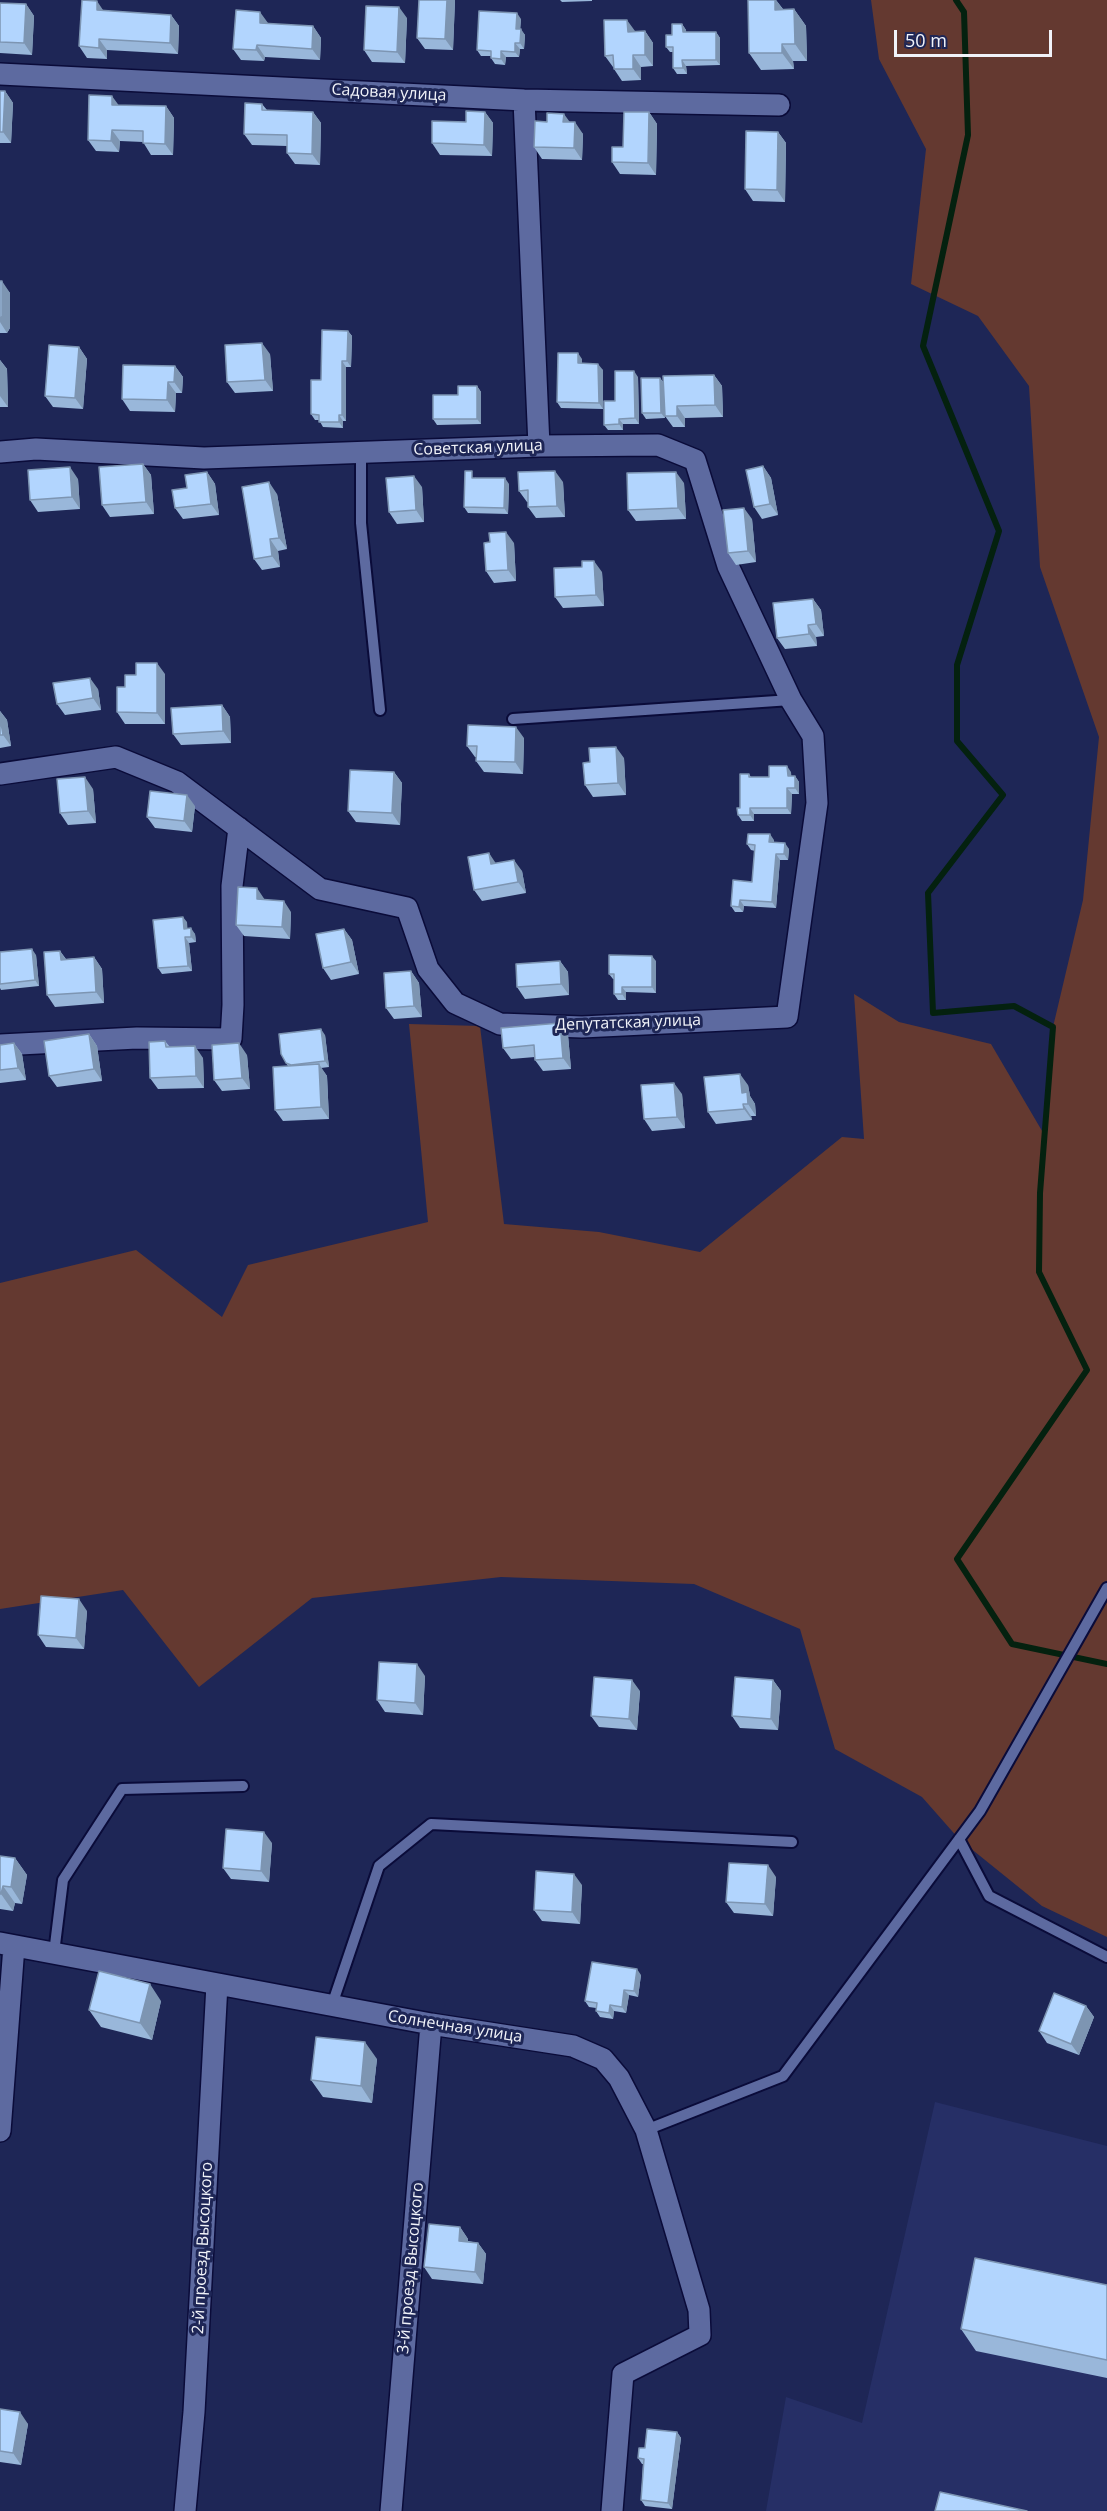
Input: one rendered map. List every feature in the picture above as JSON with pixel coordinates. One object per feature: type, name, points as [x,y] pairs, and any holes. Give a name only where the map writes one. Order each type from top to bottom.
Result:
[{"type":"street","name":"Садовая улица","points":[[0,74],[524,100],[779,105]]},
{"type":"street","points":[[524,100],[539,446]]},
{"type":"street","name":"Советская улица","points":[[0,452],[36,449],[204,458],[539,446],[658,445],[696,460],[728,566],[791,700]]},
{"type":"street","name":"Депутатская улица","points":[[0,774],[116,757],[177,782],[320,889],[407,908],[428,969],[448,995],[455,1003],[501,1024],[582,1027],[787,1017],[818,803],[813,736],[791,700]]},
{"type":"street","points":[[0,1045],[137,1038],[231,1040],[232,886],[239,828]]},
{"type":"street","points":[[0,2131],[7,1944]]},
{"type":"street","name":"Солнечная улица","points":[[7,1944],[431,2024],[573,2046],[603,2060],[619,2078],[646,2130],[699,2310],[700,2335],[623,2374],[612,2511]]},
{"type":"street","name":"2-й проезд Высоцкого","points":[[185,2511],[195,2400],[217,1984]]},
{"type":"street","name":"3-й проезд Высоцкого","points":[[391,2511],[431,2024]]},
{"type":"lane","points":[[361,452],[361,522],[380,710]]},
{"type":"lane","points":[[513,719],[791,700]]},
{"type":"lane","points":[[646,2130],[783,2076],[980,1811],[1107,1588]]},
{"type":"lane","points":[[54,1953],[63,1880],[122,1789],[243,1786]]},
{"type":"lane","points":[[332,2005],[379,1866],[431,1824],[792,1842]]},
{"type":"lane","points":[[959,1839],[989,1896],[1107,1957]]},
{"type":"shaded area","points":[[871,0],[1107,0],[1107,1937],[1042,1906],[959,1839],[922,1797],[835,1749],[800,1629],[694,1584],[501,1577],[312,1598],[199,1687],[123,1590],[0,1609],[0,1283],[136,1250],[222,1317],[248,1265],[428,1222],[409,1024],[480,1026],[504,1224],[599,1232],[700,1252],[842,1137],[864,1139],[854,994],[899,1022],[991,1044],[1045,1136],[1053,1027],[1083,900],[1099,737],[1040,567],[1029,386],[978,316],[911,284],[926,149],[879,59]]},
{"type":"shaded area","points":[[935,2102],[1107,2146],[1107,2511],[766,2511],[786,2397],[862,2423]]},
{"type":"building","points":[[82,0],[97,1],[97,10],[171,15],[170,43],[99,39],[99,48],[79,46]]},
{"type":"building","points":[[419,0],[447,0],[445,39],[417,38]]},
{"type":"building","points":[[748,0],[775,0],[775,10],[794,9],[795,44],[782,44],[782,53],[749,53]]},
{"type":"building","points":[[0,3],[26,4],[24,43],[0,42]]},
{"type":"building","points":[[366,6],[399,7],[397,52],[364,50]]},
{"type":"building","points":[[236,10],[260,12],[260,23],[313,26],[312,49],[257,45],[256,50],[233,49]]},
{"type":"building","points":[[479,11],[517,13],[516,29],[521,29],[520,43],[515,43],[515,52],[501,51],[501,59],[491,58],[491,51],[477,50]]},
{"type":"building","points":[[604,20],[627,20],[628,32],[645,31],[645,55],[633,55],[633,69],[614,69],[613,55],[605,56]]},
{"type":"building","points":[[672,24],[682,24],[683,32],[716,32],[716,60],[682,60],[683,68],[673,68],[673,47],[666,47],[666,35],[672,35]]},
{"type":"building","points":[[0,91],[5,91],[3,132],[0,132]]},
{"type":"building","points":[[89,95],[112,96],[112,105],[166,106],[165,144],[143,143],[143,131],[112,130],[111,141],[88,140]]},
{"type":"building","points":[[245,103],[262,104],[262,110],[313,112],[312,154],[287,153],[287,135],[244,134]]},
{"type":"building","points":[[466,111],[485,112],[484,145],[432,143],[432,121],[466,122]]},
{"type":"building","points":[[624,112],[649,112],[648,163],[612,162],[612,147],[623,147]]},
{"type":"building","points":[[547,113],[564,114],[563,122],[575,122],[574,148],[534,147],[535,121],[547,122]]},
{"type":"building","points":[[746,131],[778,132],[777,190],[745,189]]},
{"type":"building","points":[[0,281],[2,281],[2,316],[0,320]]},
{"type":"building","points":[[322,330],[348,331],[347,361],[342,361],[342,415],[339,415],[339,422],[319,422],[319,415],[311,414],[311,380],[321,380]]},
{"type":"building","points":[[262,343],[265,380],[227,382],[225,345]]},
{"type":"building","points":[[49,345],[79,347],[75,398],[45,396]]},
{"type":"building","points":[[558,353],[578,353],[578,363],[598,364],[599,403],[557,402]]},
{"type":"building","points":[[123,365],[175,366],[174,382],[168,382],[167,400],[122,399]]},
{"type":"building","points":[[615,371],[634,371],[635,418],[619,419],[619,424],[604,425],[604,401],[615,401]]},
{"type":"building","points":[[714,375],[715,405],[677,406],[677,416],[665,416],[663,376]]},
{"type":"building","points":[[641,378],[660,378],[661,413],[642,413]]},
{"type":"building","points":[[458,386],[477,386],[477,419],[433,419],[433,395],[458,395]]},
{"type":"building","points":[[143,464],[146,502],[102,505],[99,467]]},
{"type":"building","points":[[763,466],[770,504],[754,507],[746,470]]},
{"type":"building","points":[[70,467],[72,497],[30,500],[28,470]]},
{"type":"building","points":[[465,471],[472,471],[472,478],[505,478],[504,508],[464,507]]},
{"type":"building","points":[[555,471],[557,506],[528,507],[528,490],[519,491],[518,472]]},
{"type":"building","points":[[207,472],[211,504],[175,508],[172,490],[187,488],[185,475]]},
{"type":"building","points":[[676,472],[678,508],[628,510],[627,473]]},
{"type":"building","points":[[414,476],[416,510],[389,512],[386,478]]},
{"type":"building","points":[[269,482],[279,538],[270,539],[272,556],[254,559],[242,487]]},
{"type":"building","points":[[744,508],[748,551],[728,553],[723,510]]},
{"type":"building","points":[[506,532],[508,570],[486,571],[484,543],[490,542],[489,533]]},
{"type":"building","points":[[582,561],[594,561],[596,595],[555,597],[554,568],[582,567]]},
{"type":"building","points":[[813,599],[816,624],[808,625],[809,634],[777,638],[773,603]]},
{"type":"building","points":[[136,663],[157,663],[157,713],[117,712],[117,687],[125,687],[125,675],[136,675]]},
{"type":"building","points":[[90,678],[93,698],[57,704],[53,683]]},
{"type":"building","points":[[222,705],[223,731],[173,734],[171,708]]},
{"type":"building","points":[[0,717],[3,735],[0,735]]},
{"type":"building","points":[[468,725],[516,727],[515,762],[476,761],[477,746],[467,746]]},
{"type":"building","points":[[616,747],[618,783],[585,785],[583,763],[590,762],[589,748]]},
{"type":"building","points":[[769,766],[787,766],[788,776],[795,776],[795,788],[787,788],[787,808],[750,808],[750,815],[738,815],[740,774],[749,774],[749,777],[769,777]]},
{"type":"building","points":[[350,770],[394,772],[392,813],[348,811]]},
{"type":"building","points":[[85,777],[88,811],[60,813],[57,779]]},
{"type":"building","points":[[150,791],[187,795],[184,821],[147,817]]},
{"type":"building","points":[[748,834],[770,834],[769,842],[785,843],[784,854],[776,854],[772,902],[740,900],[739,907],[731,906],[733,880],[752,882],[755,845],[747,844]]},
{"type":"building","points":[[489,853],[491,864],[514,860],[518,882],[474,890],[468,857]]},
{"type":"building","points":[[238,887],[257,888],[257,899],[284,901],[282,927],[236,925]]},
{"type":"building","points":[[183,917],[184,929],[191,928],[191,937],[185,937],[188,966],[158,968],[153,920]]},
{"type":"building","points":[[344,929],[351,962],[323,968],[316,934]]},
{"type":"building","points":[[32,949],[35,980],[0,984],[0,952]]},
{"type":"building","points":[[60,951],[61,960],[94,957],[96,992],[47,995],[44,952]]},
{"type":"building","points":[[609,955],[652,956],[652,987],[622,987],[622,994],[614,994],[614,974],[609,974]]},
{"type":"building","points":[[560,961],[561,984],[517,987],[516,964]]},
{"type":"building","points":[[411,971],[414,1006],[386,1008],[384,973]]},
{"type":"building","points":[[560,1023],[563,1058],[535,1060],[534,1045],[503,1048],[501,1028]]},
{"type":"building","points":[[321,1029],[325,1061],[291,1065],[286,1063],[281,1054],[279,1034]]},
{"type":"building","points":[[89,1034],[94,1069],[49,1076],[44,1041]]},
{"type":"building","points":[[165,1041],[166,1047],[195,1046],[196,1076],[150,1078],[149,1042]]},
{"type":"building","points":[[14,1043],[18,1068],[0,1070],[0,1045]]},
{"type":"building","points":[[239,1043],[242,1078],[214,1080],[212,1045]]},
{"type":"building","points":[[319,1064],[321,1107],[275,1110],[273,1067]]},
{"type":"building","points":[[740,1074],[742,1093],[747,1092],[748,1104],[743,1104],[744,1109],[708,1112],[704,1077]]},
{"type":"building","points":[[674,1083],[677,1117],[644,1119],[641,1085]]},
{"type":"building","points":[[41,1596],[79,1599],[76,1638],[38,1635]]},
{"type":"building","points":[[379,1662],[417,1664],[415,1703],[377,1700]]},
{"type":"building","points":[[594,1677],[632,1680],[629,1719],[591,1716]]},
{"type":"building","points":[[735,1677],[773,1680],[771,1719],[732,1716]]},
{"type":"building","points":[[226,1829],[264,1832],[261,1871],[223,1868]]},
{"type":"building","points":[[0,1856],[15,1858],[11,1887],[3,1886],[1,1894],[0,1894]]},
{"type":"building","points":[[729,1863],[768,1865],[765,1904],[726,1902]]},
{"type":"building","points":[[536,1871],[574,1874],[572,1912],[534,1910]]},
{"type":"building","points":[[592,1962],[637,1969],[634,1991],[624,1990],[622,2007],[610,2005],[609,2013],[596,2011],[597,2003],[585,2001]]},
{"type":"building","points":[[99,1971],[150,1984],[140,2023],[89,2010]]},
{"type":"building","points":[[1054,1993],[1086,2006],[1071,2044],[1039,2031]]},
{"type":"building","points":[[316,2037],[365,2042],[361,2086],[311,2080]]},
{"type":"building","points":[[429,2224],[460,2227],[459,2241],[478,2243],[475,2272],[424,2267]]},
{"type":"building","points":[[975,2258],[1107,2285],[1107,2360],[961,2329]]},
{"type":"building","points":[[0,2409],[20,2412],[13,2453],[0,2451]]},
{"type":"building","points":[[647,2429],[677,2432],[668,2503],[641,2500],[644,2459],[638,2458],[639,2448],[645,2448]]},
{"type":"building","points":[[940,2492],[1027,2511],[935,2511]]},
{"type":"waterway","points":[[956,0],[964,12],[968,135],[923,346],[999,531],[957,665],[957,741],[1003,795],[928,893],[933,1013],[1014,1006],[1053,1027],[1040,1193],[1039,1272],[1087,1370],[957,1559],[1012,1644],[1107,1664]]}]
